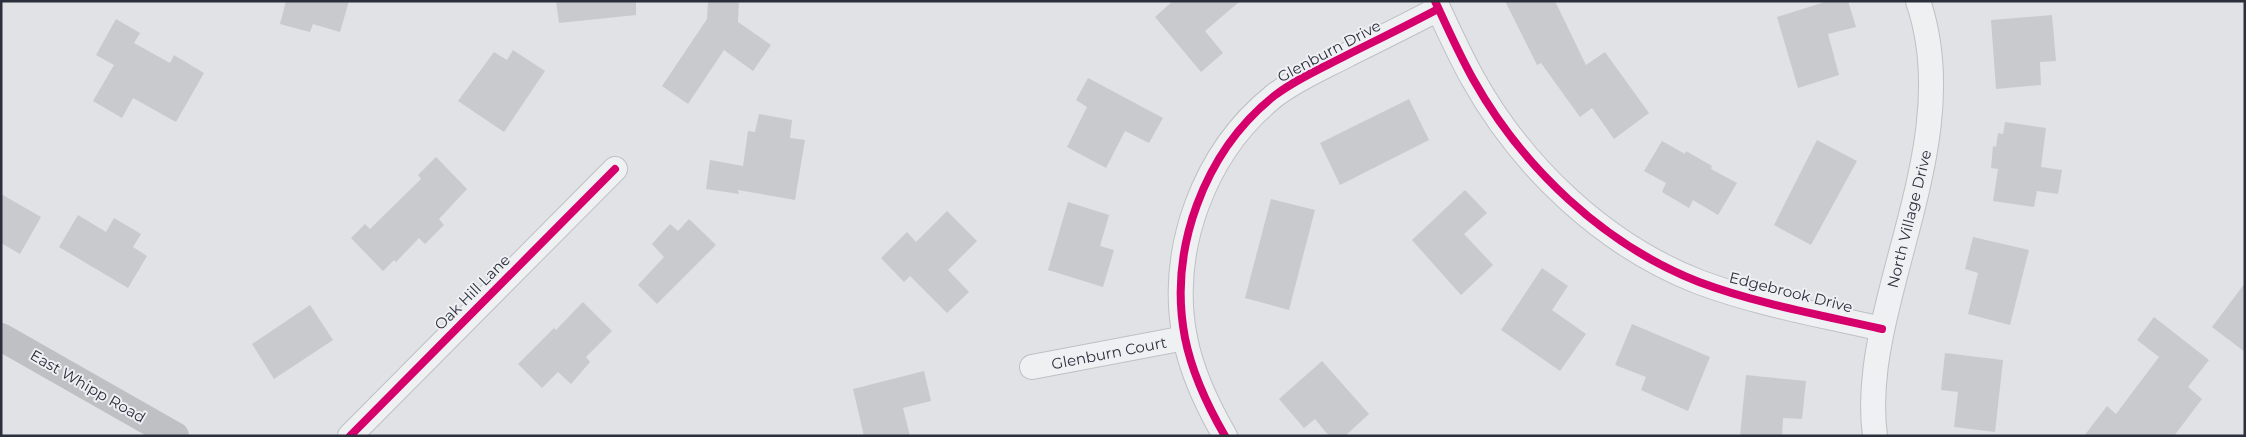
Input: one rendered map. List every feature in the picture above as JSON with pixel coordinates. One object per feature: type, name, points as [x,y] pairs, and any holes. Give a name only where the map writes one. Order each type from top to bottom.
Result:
[{"type":"main road","name":"East Whipp Road","points":[[1,336],[175,436]]},
{"type":"street","name":"North Village Drive","points":[[1875,436],[1875,373],[1882,329],[1927,142],[1931,102],[1930,62],[1918,1]]},
{"type":"street","name":"Edgebrook Drive","points":[[1436,5],[1473,79],[1498,119],[1527,157],[1560,191],[1603,228],[1642,254],[1698,281],[1758,301],[1882,329]]},
{"type":"street","name":"Glenburn Drive","points":[[1225,436],[1209,408],[1194,372],[1185,338],[1181,281],[1185,247],[1194,213],[1207,181],[1228,146],[1250,120],[1274,97],[1301,78],[1436,5]]},
{"type":"street","name":"Oak Hill Lane","points":[[350,436],[615,169]]},
{"type":"street","name":"Glenburn Court","points":[[1032,367],[1185,338]]},
{"type":"building","points":[[286,1],[349,1],[340,32],[313,24],[310,32],[280,24]]},
{"type":"building","points":[[556,1],[636,1],[636,15],[559,23]]},
{"type":"building","points":[[708,1],[739,1],[738,22],[771,45],[753,71],[724,50],[688,104],[662,86],[707,19]]},
{"type":"building","points":[[1173,1],[1240,1],[1205,31],[1223,53],[1201,72],[1155,17]]},
{"type":"building","points":[[1505,1],[1555,1],[1586,65],[1605,52],[1649,113],[1614,139],[1592,108],[1580,117],[1541,63],[1537,65]]},
{"type":"building","points":[[1828,1],[1848,1],[1856,27],[1828,34],[1839,75],[1798,88],[1777,17]]},
{"type":"building","points":[[2052,15],[2056,61],[2040,62],[2041,85],[1996,89],[1991,20]]},
{"type":"building","points":[[116,19],[140,33],[134,43],[170,63],[174,55],[204,73],[176,122],[133,98],[122,118],[93,101],[114,65],[96,55]]},
{"type":"building","points":[[513,50],[545,71],[504,132],[458,101],[494,52],[507,60]]},
{"type":"building","points":[[1088,78],[1163,118],[1149,143],[1125,131],[1106,168],[1067,147],[1087,107],[1076,100]]},
{"type":"building","points":[[1409,99],[1429,140],[1340,185],[1320,143]]},
{"type":"building","points":[[759,114],[792,120],[790,138],[805,140],[795,200],[738,190],[739,194],[706,189],[710,160],[743,166],[748,131],[755,132]]},
{"type":"building","points":[[2005,122],[2046,128],[2041,167],[2062,170],[2058,194],[2037,191],[2034,207],[1993,201],[1998,169],[1991,168],[1993,146],[1996,147],[1998,133],[2003,134]]},
{"type":"building","points":[[1817,140],[1857,161],[1811,245],[1774,225]]},
{"type":"building","points":[[1662,141],[1685,154],[1686,151],[1712,166],[1711,169],[1737,183],[1718,215],[1693,200],[1689,208],[1662,192],[1666,183],[1644,171]]},
{"type":"building","points":[[436,157],[467,189],[439,219],[444,225],[425,244],[419,238],[396,262],[394,260],[383,271],[351,238],[365,224],[370,229],[421,179],[418,175]]},
{"type":"building","points":[[1465,190],[1487,213],[1464,234],[1493,265],[1461,295],[1412,240]]},
{"type":"building","points":[[1,194],[41,217],[20,254],[1,243]]},
{"type":"building","points":[[1271,199],[1315,210],[1289,310],[1245,298]]},
{"type":"building","points":[[1068,202],[1109,215],[1100,246],[1114,250],[1103,287],[1048,270]]},
{"type":"building","points":[[947,211],[977,241],[948,270],[969,292],[947,313],[910,276],[904,282],[881,258],[907,232],[916,242]]},
{"type":"building","points":[[78,215],[106,232],[114,218],[141,234],[133,247],[147,256],[128,288],[59,247]]},
{"type":"building","points":[[689,219],[716,245],[657,304],[638,285],[664,257],[652,244],[670,224],[678,231]]},
{"type":"building","points":[[1973,237],[2029,250],[2010,325],[1968,314],[1978,273],[1965,269]]},
{"type":"building","points":[[1542,268],[1568,286],[1552,310],[1586,334],[1560,371],[1501,330]]},
{"type":"building","points":[[2245,283],[2245,352],[2212,327]]},
{"type":"building","points":[[583,302],[612,331],[586,357],[590,362],[571,384],[558,372],[542,388],[518,364],[554,328],[556,330]]},
{"type":"building","points":[[310,305],[333,340],[274,379],[252,344]]},
{"type":"building","points":[[2154,317],[2209,360],[2188,387],[2202,399],[2174,436],[2084,436],[2107,406],[2116,414],[2159,357],[2137,340]]},
{"type":"building","points":[[1632,324],[1710,357],[1688,411],[1641,390],[1646,377],[1615,365]]},
{"type":"building","points":[[1945,353],[2003,360],[1995,432],[1954,427],[1958,392],[1941,390]]},
{"type":"building","points":[[1322,361],[1369,414],[1345,436],[1329,436],[1315,419],[1304,428],[1279,399]]},
{"type":"building","points":[[924,371],[931,401],[903,408],[910,436],[864,436],[853,389]]},
{"type":"building","points":[[1746,375],[1806,381],[1802,419],[1783,418],[1782,436],[1740,436]]},
{"type":"cycle path","points":[[1435,1],[1473,79],[1516,143],[1569,200],[1599,225],[1630,247],[1664,266],[1699,282],[1767,303],[1882,329]]},
{"type":"cycle path","points":[[1225,436],[1206,401],[1196,376],[1185,338],[1181,305],[1182,271],[1187,238],[1197,205],[1211,174],[1228,145],[1249,119],[1274,96],[1309,74],[1438,9]]},
{"type":"cycle path","points":[[350,436],[615,169]]}]
